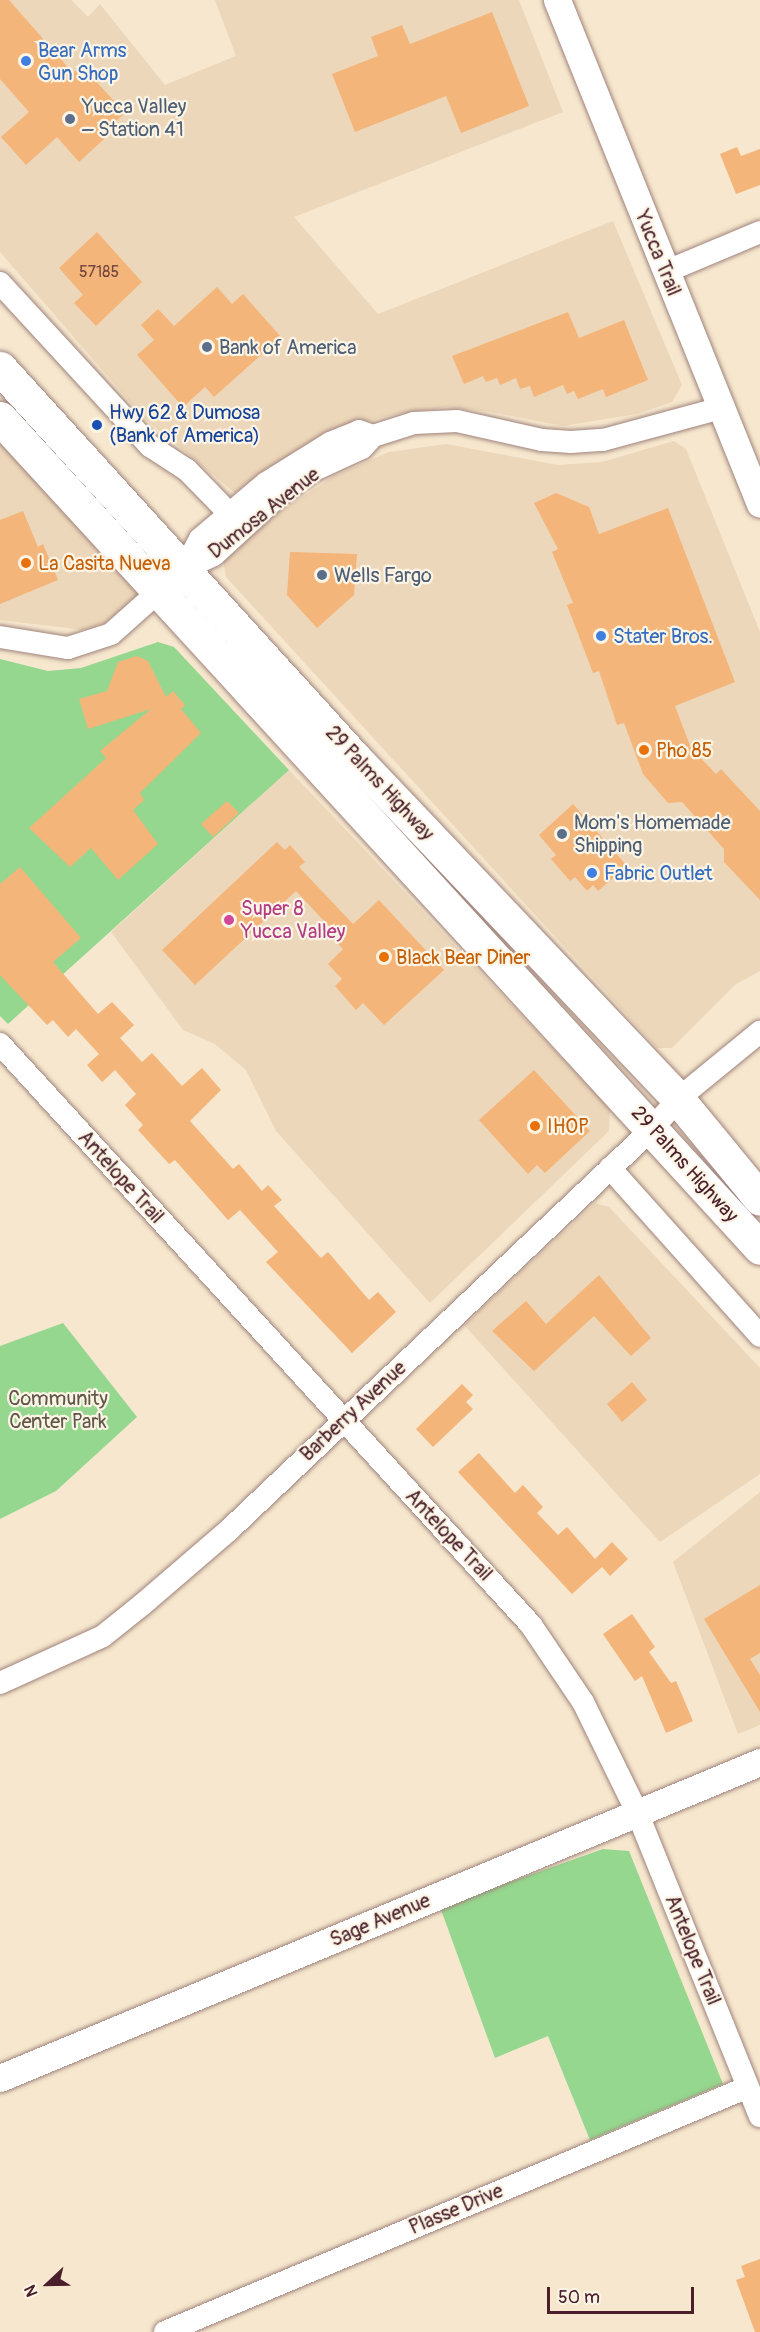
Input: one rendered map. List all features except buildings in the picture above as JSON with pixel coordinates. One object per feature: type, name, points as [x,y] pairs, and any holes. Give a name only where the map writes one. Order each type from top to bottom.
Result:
[{"type":"main road","name":"29 Palms Highway","points":[[0,368],[354,757],[678,1099],[760,1199]]},
{"type":"main road","name":"29 Palms Highway","points":[[0,418],[653,1128],[760,1248]]},
{"type":"street","name":"Yucca Trail","points":[[557,0],[760,504]]},
{"type":"street","points":[[665,272],[760,232]]},
{"type":"street","points":[[0,283],[150,446],[187,470],[230,514]]},
{"type":"street","name":"Dumosa Avenue","points":[[184,569],[214,555],[276,498],[312,471],[362,448],[373,436],[414,423],[457,421],[542,440],[603,440],[721,408]]},
{"type":"street","name":"Dumosa Avenue","points":[[0,637],[68,648],[111,634],[184,569],[200,539],[266,483],[330,443],[359,431],[373,436]]},
{"type":"street","name":"Barberry Avenue","points":[[0,1683],[103,1636],[229,1530],[653,1128],[678,1099],[760,1032]]},
{"type":"street","name":"Antelope Trail","points":[[0,1044],[531,1625],[583,1702],[638,1812],[760,2116]]},
{"type":"street","points":[[610,1168],[760,1336]]},
{"type":"street","name":"Sage Avenue","points":[[0,2078],[760,1762]]},
{"type":"street","name":"Plasse Drive","points":[[165,2332],[748,2087]]},
{"type":"shaded area","points":[[0,0],[71,0],[88,17],[100,4],[165,85],[236,56],[215,0],[519,0],[563,112],[294,217],[378,314],[613,221],[682,385],[672,402],[637,414],[563,426],[491,412],[447,407],[397,414],[355,424],[235,493],[143,417],[0,252]]},
{"type":"shaded area","points":[[0,427],[148,586],[112,620],[83,630],[0,620]]},
{"type":"shaded area","points":[[674,441],[686,449],[760,632],[760,971],[736,984],[672,1048],[657,1048],[226,577],[223,560],[251,531],[334,476],[389,452],[446,444],[558,465],[602,462]]},
{"type":"shaded area","points":[[289,770],[610,1109],[609,1131],[430,1303],[276,1131],[246,1070],[215,1044],[183,1030],[111,932]]},
{"type":"shaded area","points":[[595,1203],[609,1207],[760,1368],[760,1474],[660,1542],[464,1325]]},
{"type":"shaded area","points":[[760,1492],[760,1725],[738,1734],[673,1562]]},
{"type":"green space","points":[[158,642],[174,647],[289,770],[8,1024],[0,1016],[0,659],[48,671],[81,668]]},
{"type":"green space","name":"Community Center Park","points":[[63,1323],[137,1417],[56,1491],[0,1519],[0,1346]]},
{"type":"green space","points":[[603,1849],[629,1851],[723,2084],[590,2140],[548,2036],[495,2058],[440,1907]]},
{"type":"place","name":"Bear Arms Gun Shop","points":[[26,61]]},
{"type":"place","name":"Yucca Valley – Station 41","points":[[70,119]]},
{"type":"place","name":"Bank of America","points":[[207,347]]},
{"type":"place","name":"Hwy 62 & Dumosa (Bank of America)","points":[[97,425]]},
{"type":"place","name":"La Casita Nueva","points":[[26,563]]},
{"type":"place","name":"Wells Fargo","points":[[322,575]]},
{"type":"place","name":"Stater Bros.","points":[[601,636]]},
{"type":"place","name":"Pho 85","points":[[644,750]]},
{"type":"place","name":"Mom's Homemade Shipping","points":[[562,834]]},
{"type":"place","name":"Fabric Outlet","points":[[592,873]]},
{"type":"place","name":"Super 8 Yucca Valley","points":[[229,920]]},
{"type":"place","name":"Black Bear Diner","points":[[384,957]]},
{"type":"place","name":"IHOP","points":[[535,1126]]}]
